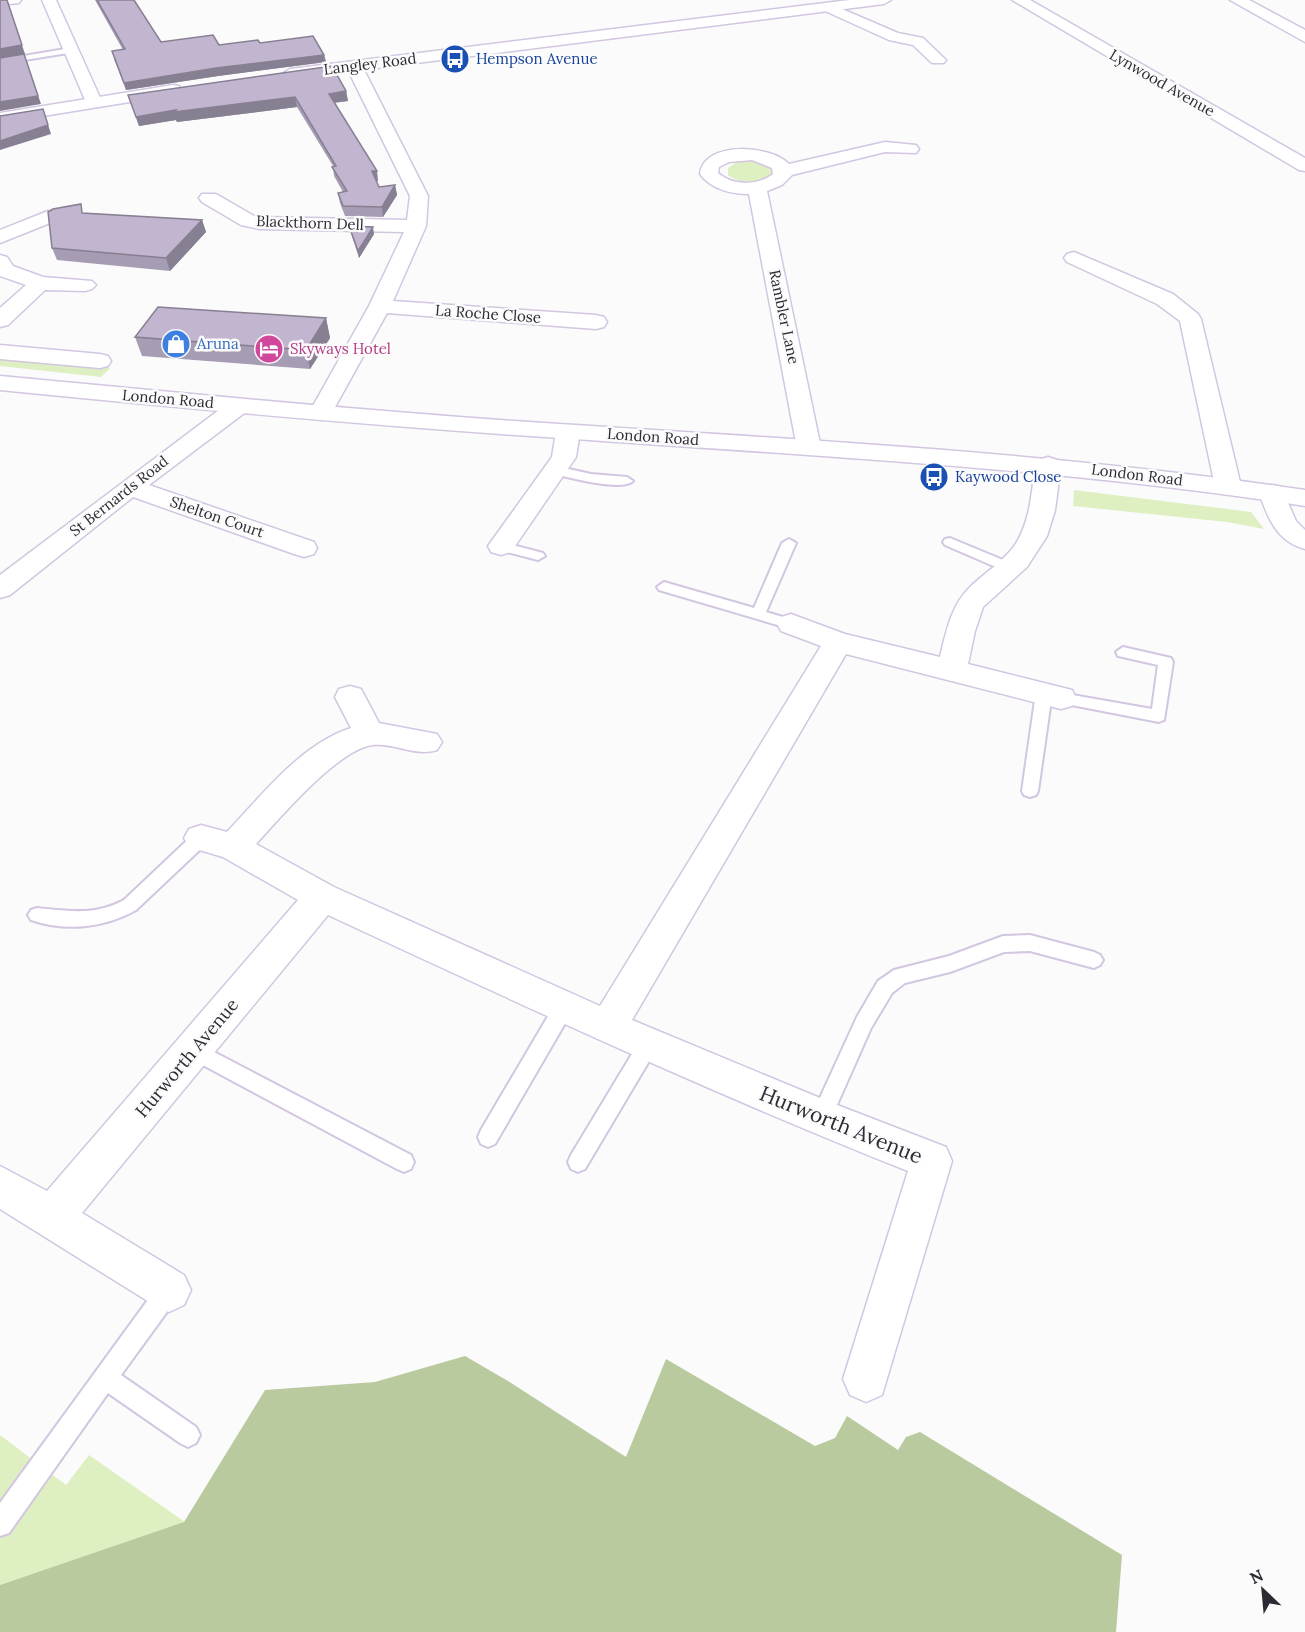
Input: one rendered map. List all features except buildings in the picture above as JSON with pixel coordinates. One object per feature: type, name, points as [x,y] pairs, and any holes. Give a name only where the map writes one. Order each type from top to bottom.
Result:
[{"type":"street","points":[[0,1],[14,0]]},
{"type":"street","points":[[50,0],[94,102]]},
{"type":"street","name":"Langley Road","points":[[275,76],[884,0]]},
{"type":"street","name":"Lynwood Avenue","points":[[1019,0],[1305,166]]},
{"type":"street","points":[[1237,0],[1288,25],[1305,37]]},
{"type":"street","points":[[828,7],[894,37],[918,41],[938,60]]},
{"type":"street","points":[[321,413],[380,306],[416,226],[419,196],[354,66]]},
{"type":"street","points":[[0,118],[187,88]]},
{"type":"street","points":[[783,171],[885,147],[910,149]]},
{"type":"street","points":[[747,155],[774,161],[783,171],[783,175],[774,183],[757,187],[738,187],[713,179],[708,168],[719,159],[747,155]]},
{"type":"street","name":"Rambler Lane","points":[[757,187],[810,448]]},
{"type":"street","name":"Blackthorn Dell","points":[[209,198],[248,221],[260,223],[416,226]]},
{"type":"street","points":[[1,240],[48,217]]},
{"type":"street","points":[[1074,258],[1165,299],[1190,320],[1228,486]]},
{"type":"street","points":[[0,261],[4,270],[40,283],[85,285]]},
{"type":"street","points":[[0,320],[40,283]]},
{"type":"street","name":"La Roche Close","points":[[380,306],[596,322]]},
{"type":"street","points":[[0,352],[100,361]]},
{"type":"street","name":"London Road","points":[[0,383],[321,413],[1048,465],[1228,486],[1305,498]]},
{"type":"street","name":"St Bernards Road","points":[[0,589],[130,487],[239,406]]},
{"type":"street","points":[[501,546],[564,458],[568,432]]},
{"type":"street","points":[[952,670],[969,608],[983,590],[1025,553],[1040,523],[1048,465]]},
{"type":"street","name":"Shelton Court","points":[[130,487],[304,548]]},
{"type":"street","points":[[1272,493],[1283,523],[1293,536],[1305,541]]},
{"type":"street","points":[[791,624],[838,642],[1053,695]]},
{"type":"street","points":[[608,1027],[838,642]]},
{"type":"street","points":[[350,697],[370,734]]},
{"type":"street","points":[[217,843],[348,740],[370,734],[390,735],[426,742]]},
{"type":"street","name":"Hurworth Avenue","points":[[217,843],[322,897],[608,1027],[821,1118],[932,1161],[866,1379]]},
{"type":"street","name":"Hurworth Avenue","points":[[51,1218],[322,897]]},
{"type":"street","points":[[0,1186],[169,1290]]},
{"type":"lane","points":[[0,62],[71,50]]},
{"type":"lane","points":[[555,470],[591,478],[627,481]]},
{"type":"lane","points":[[950,542],[1010,568]]},
{"type":"lane","points":[[758,615],[789,543]]},
{"type":"lane","points":[[501,546],[538,556]]},
{"type":"lane","points":[[664,587],[791,624]]},
{"type":"lane","points":[[1030,791],[1053,695],[1159,716],[1167,662],[1123,652]]},
{"type":"lane","points":[[37,915],[86,921],[116,914],[217,843]]},
{"type":"lane","points":[[821,1118],[864,1023],[885,987],[900,976],[950,964],[1003,944],[1030,943],[1094,960]]},
{"type":"lane","points":[[488,1137],[564,1007]]},
{"type":"lane","points":[[578,1162],[648,1044]]},
{"type":"lane","points":[[193,1050],[404,1162]]},
{"type":"lane","points":[[0,1524],[169,1290]]},
{"type":"lane","points":[[106,1378],[188,1435]]},
{"type":"green space","points":[[752,160],[774,166],[776,177],[745,182],[728,175],[728,168],[737,162]]},
{"type":"green space","points":[[0,357],[110,368],[101,377],[0,366]]},
{"type":"green space","points":[[1074,490],[1251,512],[1264,529],[1227,522],[1073,506]]},
{"type":"green space","points":[[465,1356],[626,1457],[666,1359],[815,1446],[835,1438],[847,1416],[898,1450],[906,1437],[920,1432],[1122,1555],[1116,1632],[0,1632],[0,1585],[184,1522],[265,1390],[375,1382]]},
{"type":"green space","points":[[0,1435],[66,1485],[89,1455],[185,1522],[0,1585]]},
{"type":"place","name":"Hempson Avenue","points":[[455,59]]},
{"type":"place","name":"Aruna","points":[[176,344]]},
{"type":"place","name":"Skyways Hotel","points":[[269,349]]},
{"type":"place","name":"Kaywood Close","points":[[934,477]]}]
